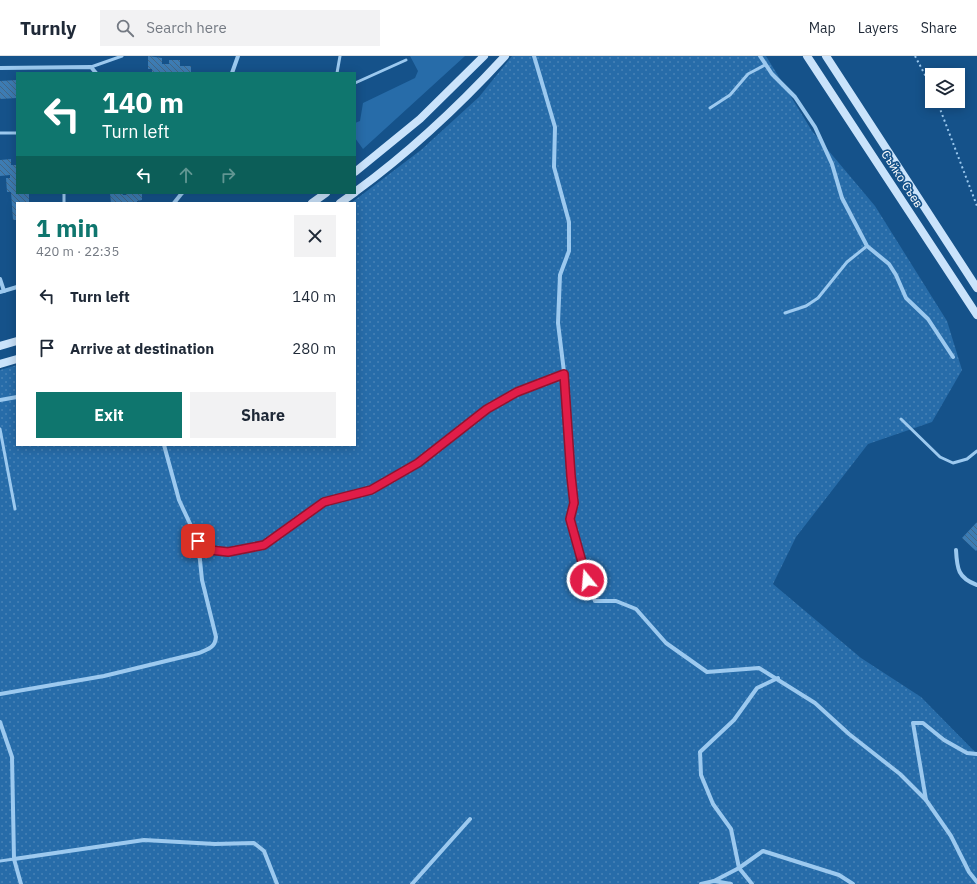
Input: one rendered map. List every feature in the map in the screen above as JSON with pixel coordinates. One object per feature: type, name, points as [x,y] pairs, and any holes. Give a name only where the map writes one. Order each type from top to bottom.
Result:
[{"type":"street","points":[[232,72],[238,56]]},
{"type":"street","points":[[456,84],[476,56]]},
{"type":"street","points":[[356,171],[420,119],[484,56]]},
{"type":"street","points":[[356,191],[383,172],[426,135],[505,56]]},
{"type":"street","points":[[534,56],[555,127],[554,168],[569,222],[569,251],[560,275],[558,323],[564,374],[574,503],[570,519],[575,542],[595,602],[616,601],[636,609],[666,643],[706,672],[760,668],[778,678],[815,703],[849,734],[900,774],[926,800],[951,836],[977,882]]},
{"type":"street","points":[[760,56],[765,65],[795,97],[815,127],[832,164],[842,198],[867,246],[889,264],[896,275],[906,298],[928,320],[953,357]]},
{"type":"street","name":"Съйко Съев","points":[[807,56],[977,315]]},
{"type":"street","name":"Съйко Съев","points":[[826,56],[977,288]]},
{"type":"street","points":[[0,68],[91,67],[95,72]]},
{"type":"street","points":[[175,202],[181,194]]},
{"type":"street","points":[[313,202],[325,194]]},
{"type":"street","points":[[341,202],[351,194]]},
{"type":"street","points":[[0,278],[2,292],[16,287]]},
{"type":"street","points":[[0,346],[16,341]]},
{"type":"street","points":[[0,364],[16,359]]},
{"type":"street","points":[[198,541],[210,550],[228,552],[264,545],[324,502],[371,490],[418,463],[487,409],[517,392],[564,374]]},
{"type":"street","points":[[0,400],[16,398]]},
{"type":"street","points":[[0,694],[104,676],[199,653],[212,648],[216,637],[202,580],[198,541],[179,500],[164,446]]},
{"type":"street","points":[[956,550],[957,569],[967,581],[977,585]]},
{"type":"street","points":[[752,884],[739,868],[731,829],[713,804],[701,775],[700,752],[734,720],[757,688],[778,678]]},
{"type":"street","points":[[0,722],[12,757],[14,859],[21,884]]},
{"type":"street","points":[[926,800],[913,723],[923,723],[944,740],[966,754],[977,754]]},
{"type":"street","points":[[412,884],[470,819]]},
{"type":"street","points":[[14,859],[144,840],[215,844],[254,843],[264,851],[277,884]]},
{"type":"street","points":[[701,884],[714,881],[739,868],[763,852],[839,875],[853,884]]},
{"type":"street","points":[[714,881],[731,884]]},
{"type":"lane","points":[[91,67],[122,56]]},
{"type":"lane","points":[[337,72],[340,56]]},
{"type":"lane","points":[[356,83],[406,60]]},
{"type":"lane","points":[[710,108],[730,95],[748,74],[765,65]]},
{"type":"lane","points":[[0,134],[16,133]]},
{"type":"lane","points":[[785,313],[806,306],[818,298],[847,262],[867,246]]},
{"type":"lane","points":[[901,419],[931,450],[940,457],[953,463],[967,459],[977,451]]},
{"type":"lane","points":[[0,429],[15,509]]},
{"type":"lane","points":[[0,861],[14,859]]},
{"type":"path","points":[[915,56],[925,75]]},
{"type":"path","points":[[940,108],[977,206]]},
{"type":"shaded area","points":[[410,56],[465,56],[363,149],[356,139],[356,123],[360,121],[363,103],[415,78],[418,71]]},
{"type":"shaded area","points":[[512,56],[766,56],[812,131],[875,206],[947,321],[962,370],[932,422],[868,444],[796,537],[773,584],[861,658],[921,697],[977,754],[977,884],[0,884],[0,370],[16,365],[16,446],[356,446],[356,202],[352,202],[421,150],[479,97]]},
{"type":"building","points":[[148,56],[162,58],[162,64],[169,64],[169,60],[180,60],[180,66],[191,66],[191,72],[152,72],[152,69],[148,69]]},
{"type":"building","points":[[16,80],[16,98],[0,99],[0,81]]},
{"type":"building","points":[[11,159],[11,165],[16,165],[16,194],[29,194],[29,202],[16,202],[16,220],[13,220],[11,192],[7,192],[6,178],[10,178],[10,175],[0,176],[0,160]]},
{"type":"building","points":[[110,194],[142,194],[142,200],[137,202],[111,202]]},
{"type":"building","points":[[977,522],[977,550],[976,551],[962,538]]},
{"type":"route","points":[[198,541],[210,550],[228,552],[264,545],[324,502],[371,490],[418,463],[487,409],[517,392],[564,374],[574,503],[570,519],[575,542],[587,580]]}]
